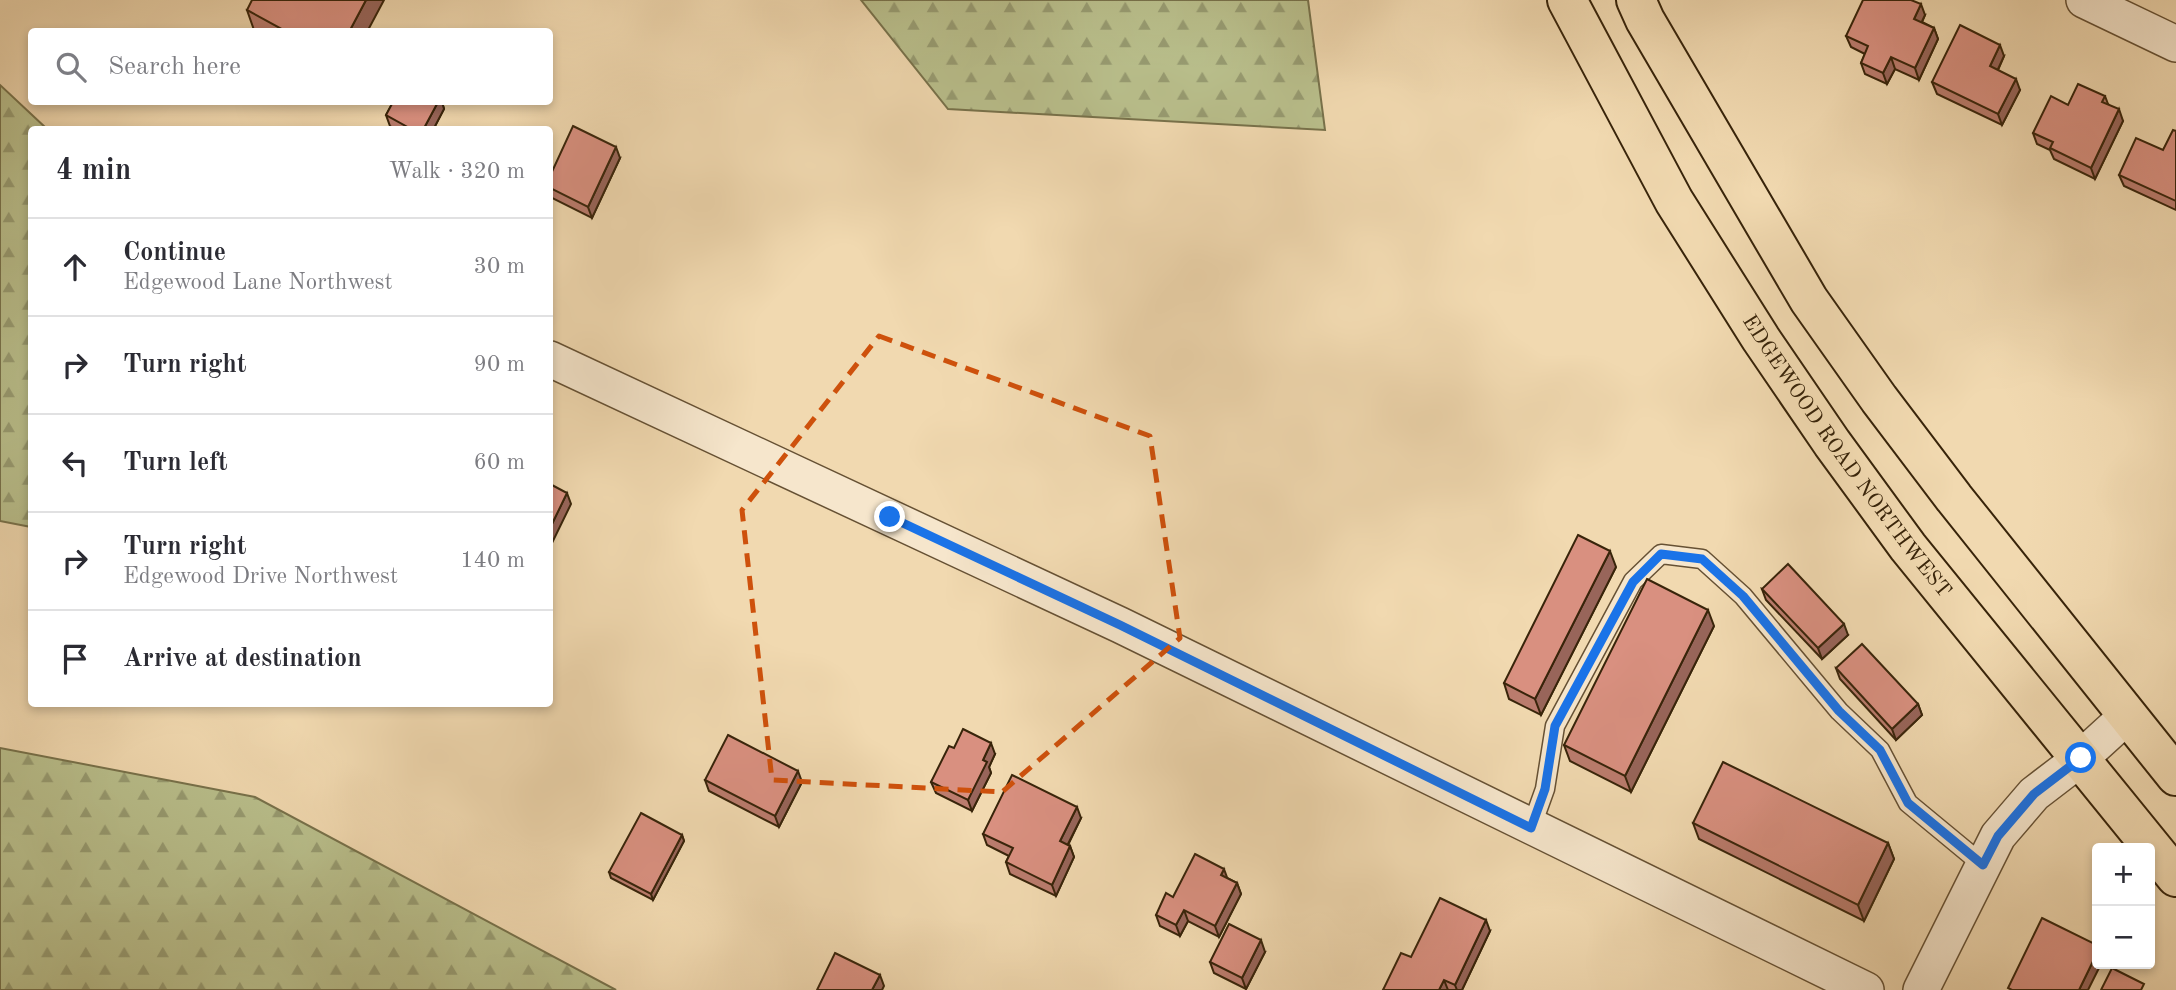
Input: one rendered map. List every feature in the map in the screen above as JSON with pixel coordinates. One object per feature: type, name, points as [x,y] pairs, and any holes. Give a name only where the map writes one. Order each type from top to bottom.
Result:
[{"type":"main road","name":"EDGEWOOD ROAD NORTHWEST","points":[[1567,0],[1674,201],[1761,339],[1832,443],[1908,547],[2176,877]]},
{"type":"main road","points":[[1636,0],[1645,20],[1809,300],[1954,498],[2176,776]]},
{"type":"street","points":[[2084,0],[2176,44]]},
{"type":"street","points":[[553,360],[1107,619],[1866,990]]},
{"type":"street","points":[[1921,990],[1998,836],[2034,794],[2081,758],[2127,716]]},
{"type":"lane","points":[[1531,828],[1545,789],[1555,726],[1633,582],[1661,554],[1702,559],[1743,596],[1839,711],[1880,750],[1908,803],[1983,865]]},
{"type":"highlighted area","points":[[879,336],[1150,436],[1180,638],[1002,792],[772,780],[742,510]]},
{"type":"green space","points":[[861,0],[1308,0],[1325,130],[948,109]]},
{"type":"green space","points":[[0,85],[44,126],[28,126],[28,526],[0,521]]},
{"type":"green space","points":[[0,748],[255,797],[616,990],[0,990]]},
{"type":"building","points":[[252,0],[366,0],[351,28],[280,28],[247,10]]},
{"type":"building","points":[[1863,0],[1911,0],[1921,4],[1914,19],[1934,28],[1915,68],[1891,57],[1883,73],[1861,63],[1868,46],[1846,36]]},
{"type":"building","points":[[1960,25],[2000,45],[1990,66],[2016,79],[1998,114],[1932,82]]},
{"type":"building","points":[[2078,84],[2105,96],[2102,102],[2119,109],[2091,168],[2050,148],[2053,142],[2033,133],[2051,96],[2068,105]]},
{"type":"building","points":[[391,105],[436,105],[425,126],[406,126],[386,115]]},
{"type":"building","points":[[573,126],[616,147],[588,207],[553,190],[553,169]]},
{"type":"building","points":[[2173,130],[2176,131],[2176,201],[2119,175],[2136,138],[2163,150]]},
{"type":"building","points":[[553,486],[567,493],[553,522]]},
{"type":"building","points":[[1578,535],[1610,551],[1535,699],[1504,683]]},
{"type":"building","points":[[1788,564],[1844,624],[1818,648],[1762,589]]},
{"type":"building","points":[[1647,579],[1708,610],[1625,776],[1564,745]]},
{"type":"building","points":[[1862,644],[1918,704],[1892,729],[1836,668]]},
{"type":"building","points":[[963,729],[991,743],[983,760],[987,762],[968,800],[931,782],[949,746],[954,748]]},
{"type":"building","points":[[728,735],[798,771],[775,816],[705,780]]},
{"type":"building","points":[[1723,762],[1888,843],[1858,905],[1693,823]]},
{"type":"building","points":[[1012,775],[1077,807],[1060,841],[1070,846],[1052,885],[1006,862],[1013,848],[983,834]]},
{"type":"building","points":[[641,813],[682,835],[651,894],[609,872]]},
{"type":"building","points":[[1195,854],[1224,869],[1221,875],[1237,883],[1215,926],[1184,910],[1176,925],[1156,915],[1166,893],[1173,897]]},
{"type":"building","points":[[1440,898],[1486,920],[1455,985],[1444,980],[1439,990],[1383,990],[1401,953],[1411,957]]},
{"type":"building","points":[[2042,918],[2092,943],[2092,963],[2079,990],[2008,988]]},
{"type":"building","points":[[1229,924],[1261,940],[1242,978],[1210,962]]},
{"type":"building","points":[[835,953],[880,975],[872,990],[817,990]]},
{"type":"building","points":[[2112,969],[2144,984],[2141,990],[2101,990]]},
{"type":"route","points":[[890,517],[1120,625],[1531,828],[1545,789],[1555,726],[1633,582],[1661,554],[1702,559],[1743,596],[1839,711],[1880,750],[1908,803],[1983,865],[1998,836],[2034,794],[2081,758]]}]
